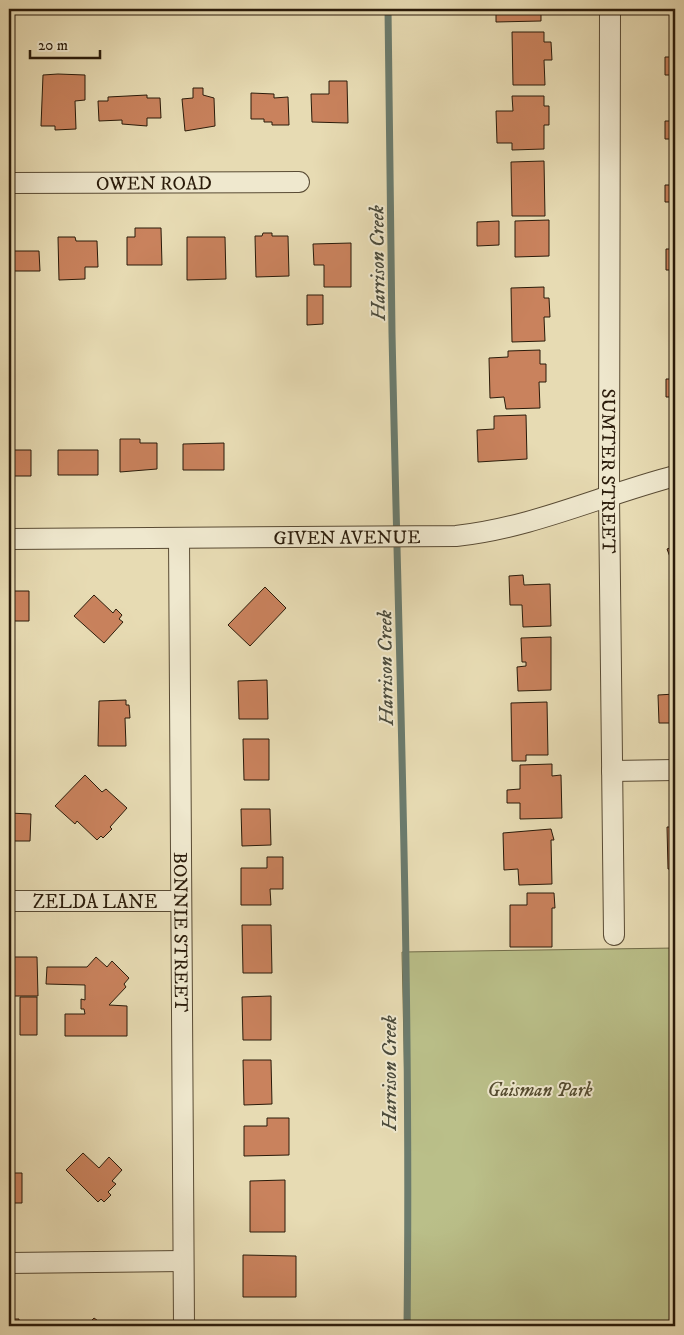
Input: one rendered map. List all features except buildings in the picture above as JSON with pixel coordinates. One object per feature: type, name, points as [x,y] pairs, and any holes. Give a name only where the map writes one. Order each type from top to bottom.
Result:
[{"type":"street","name":"SUMTER STREET","points":[[610,9],[609,496],[614,935]]},
{"type":"street","name":"OWEN ROAD","points":[[9,183],[299,182]]},
{"type":"street","name":"GIVEN AVENUE","points":[[9,539],[456,536],[500,530],[675,476]]},
{"type":"street","name":"BONNIE STREET","points":[[179,538],[184,1326]]},
{"type":"street","points":[[612,771],[675,770]]},
{"type":"street","name":"ZELDA LANE","points":[[9,901],[181,901]]},
{"type":"street","points":[[9,1263],[183,1261]]},
{"type":"green space","name":"Gaisman Park","points":[[675,948],[675,1326],[410,1326],[402,952]]},
{"type":"waterway","name":"Harrison Creek","points":[[388,9],[392,333],[406,954],[407,1326]]}]
